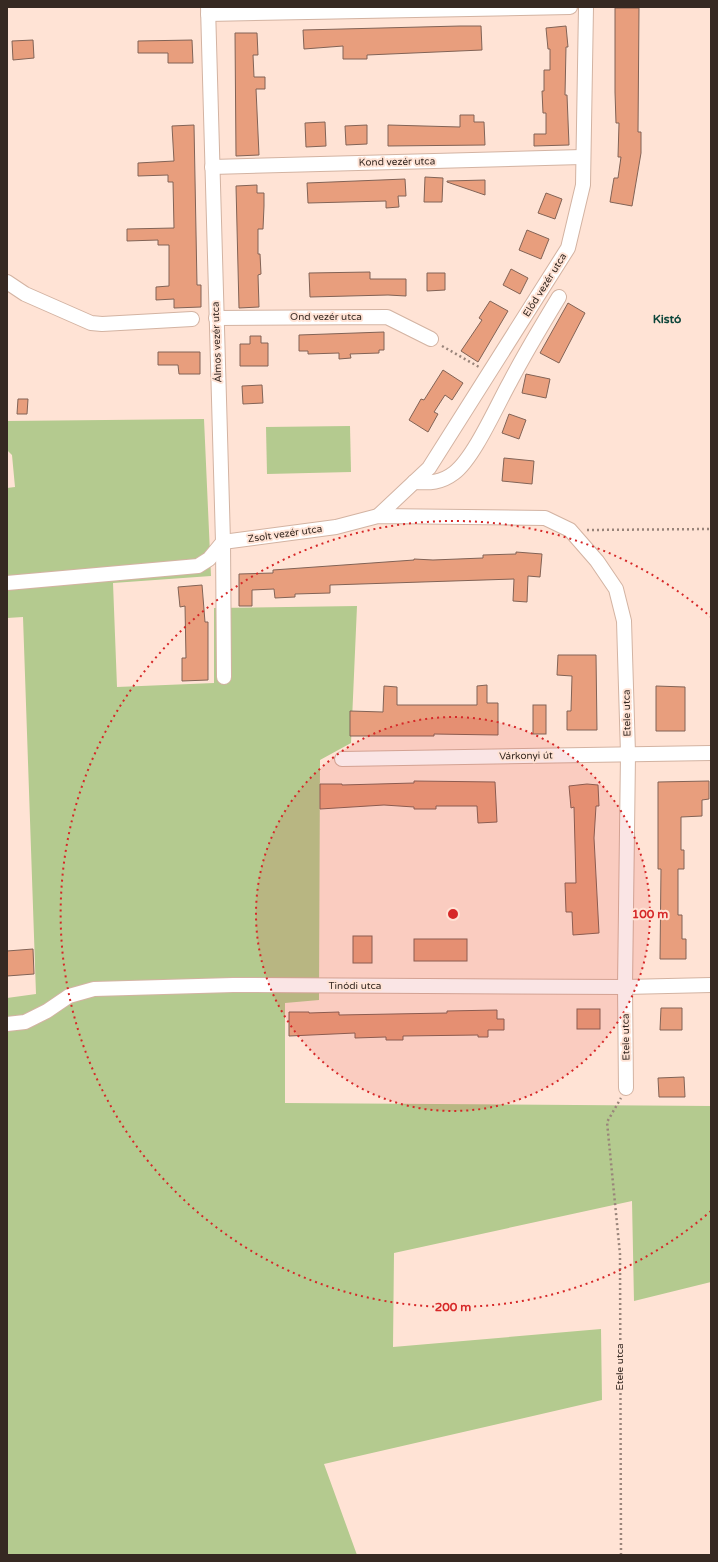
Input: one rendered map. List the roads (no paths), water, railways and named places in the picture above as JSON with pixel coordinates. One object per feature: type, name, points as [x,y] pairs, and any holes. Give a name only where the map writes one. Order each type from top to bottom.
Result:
[{"type":"street","points":[[208,11],[570,7]]},
{"type":"street","name":"Előd vezér utca","points":[[378,516],[429,468],[490,374],[568,248],[583,186],[582,157],[586,7]]},
{"type":"street","name":"Álmos vezér utca","points":[[208,11],[223,542],[224,676]]},
{"type":"street","name":"Kond vezér utca","points":[[212,167],[582,157]]},
{"type":"street","points":[[7,282],[24,294],[91,323],[102,324],[192,320]]},
{"type":"street","points":[[414,482],[433,483],[444,480],[456,472],[475,448],[510,381],[559,297]]},
{"type":"street","name":"Ond vezér utca","points":[[216,318],[387,318],[431,339]]},
{"type":"street","name":"Zsolt vezér utca","points":[[223,542],[336,527],[378,516],[545,518],[570,530]]},
{"type":"street","name":"Etele utca","points":[[570,530],[597,561],[616,589],[624,621],[628,754],[625,987],[626,1088]]},
{"type":"street","points":[[7,583],[198,566],[210,559],[223,542]]},
{"type":"street","name":"Várkonyi út","points":[[342,759],[711,753]]},
{"type":"street","name":"Tinódi utca","points":[[7,1024],[25,1022],[47,1012],[69,996],[94,989],[233,985],[711,986]]},
{"type":"district","name":"Kistó","points":[[667,319]]}]
